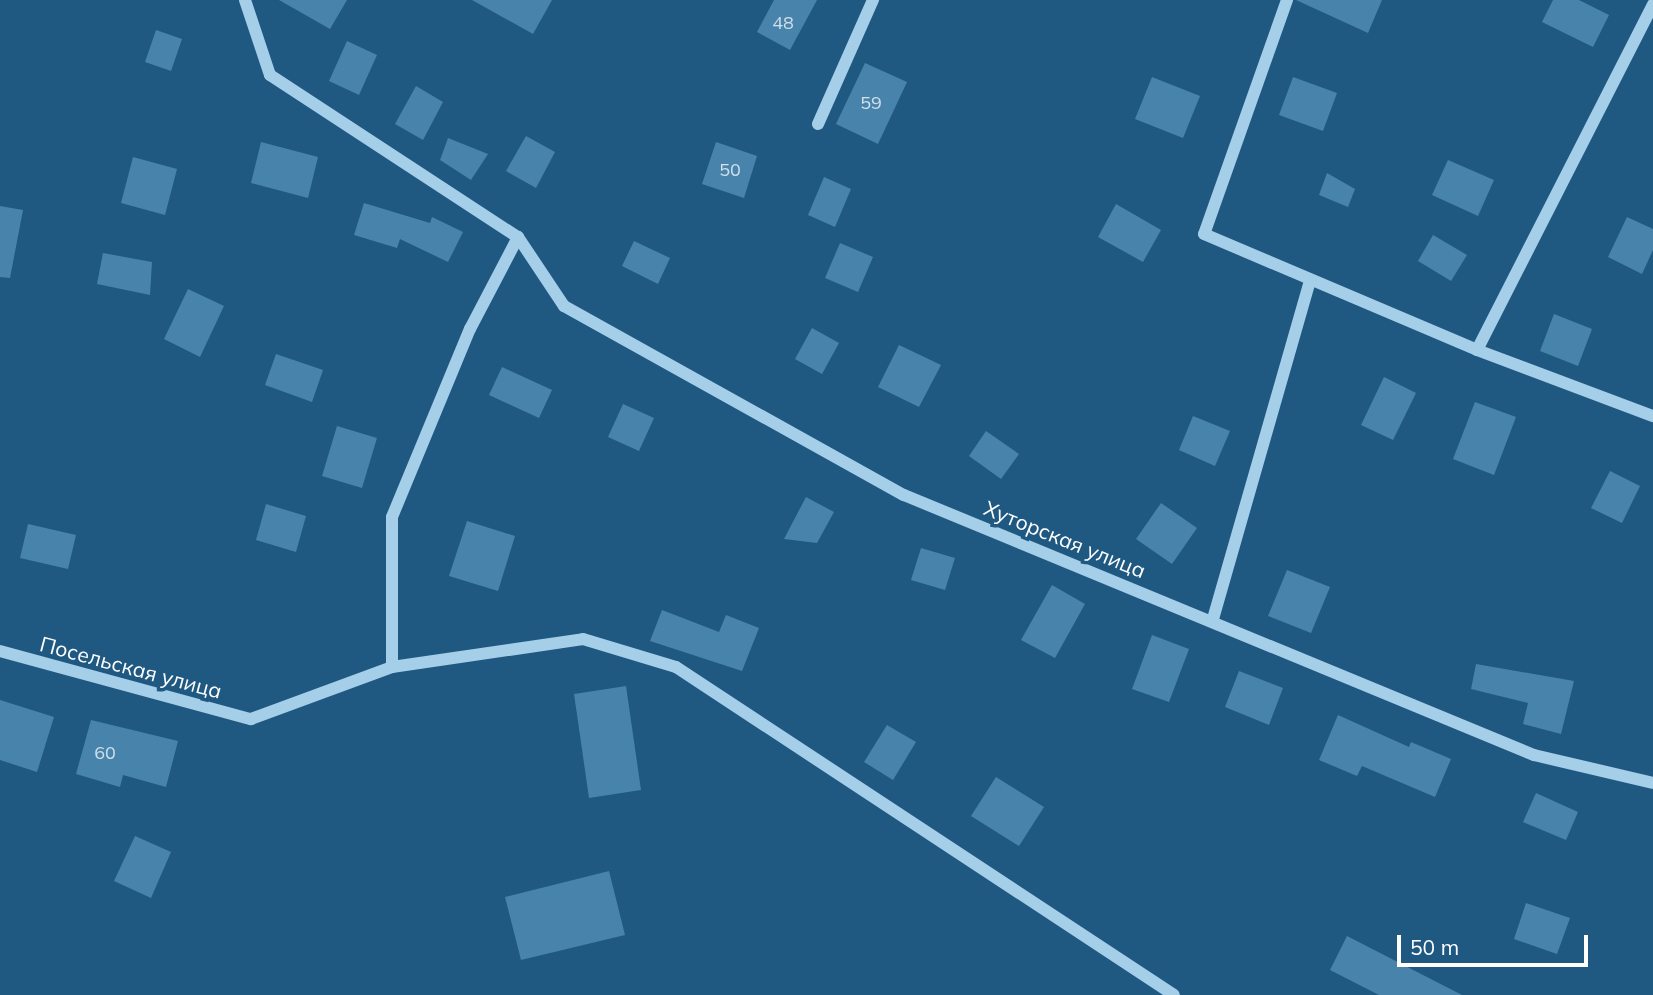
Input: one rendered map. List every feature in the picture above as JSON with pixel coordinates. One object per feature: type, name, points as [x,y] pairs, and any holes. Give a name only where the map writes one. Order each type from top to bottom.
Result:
[{"type":"street","points":[[245,0],[270,75],[517,237],[470,329],[391,517],[392,667],[583,639],[676,667],[1174,995]]},
{"type":"street","points":[[818,124],[873,0]]},
{"type":"street","points":[[1287,0],[1204,234],[1477,350],[1653,416]]},
{"type":"street","points":[[1477,350],[1653,4]]},
{"type":"street","name":"Хуторская улица","points":[[517,237],[564,306],[904,495],[1213,618],[1534,755],[1653,783]]},
{"type":"street","points":[[1213,618],[1310,279]]},
{"type":"street","name":"Посельская улица","points":[[0,652],[251,719],[392,667]]},
{"type":"building","points":[[279,0],[347,0],[330,29]]},
{"type":"building","points":[[472,0],[552,0],[533,34]]},
{"type":"building","points":[[774,0],[817,0],[790,50],[757,32]]},
{"type":"building","points":[[1296,0],[1382,0],[1368,33]]},
{"type":"building","points":[[1553,0],[1579,0],[1609,15],[1593,47],[1542,22]]},
{"type":"building","points":[[156,30],[182,39],[171,71],[145,62]]},
{"type":"building","points":[[347,41],[377,55],[359,95],[329,81]]},
{"type":"building","points":[[865,63],[907,82],[878,144],[836,124]]},
{"type":"building","points":[[1152,77],[1200,96],[1183,138],[1135,119]]},
{"type":"building","points":[[1293,77],[1337,93],[1323,131],[1279,115]]},
{"type":"building","points":[[416,86],[443,102],[423,140],[395,124]]},
{"type":"building","points":[[526,136],[555,152],[536,188],[506,171]]},
{"type":"building","points":[[448,138],[488,154],[471,180],[440,160]]},
{"type":"building","points":[[261,142],[318,157],[308,198],[251,183]]},
{"type":"building","points":[[716,142],[757,156],[744,198],[702,184]]},
{"type":"building","points":[[133,157],[177,169],[165,215],[121,203]]},
{"type":"building","points":[[1448,160],[1494,180],[1478,216],[1432,195]]},
{"type":"building","points":[[1327,173],[1355,189],[1348,207],[1319,195]]},
{"type":"building","points":[[824,177],[851,189],[835,227],[808,215]]},
{"type":"building","points":[[364,203],[430,223],[432,217],[463,232],[448,262],[400,239],[397,248],[354,235]]},
{"type":"building","points":[[1116,204],[1161,230],[1143,262],[1098,237]]},
{"type":"building","points":[[0,206],[23,210],[10,278],[0,277]]},
{"type":"building","points":[[1627,217],[1653,229],[1653,250],[1642,274],[1608,257]]},
{"type":"building","points":[[1433,235],[1467,255],[1451,281],[1418,261]]},
{"type":"building","points":[[634,241],[670,258],[658,284],[622,266]]},
{"type":"building","points":[[840,243],[873,257],[858,292],[825,278]]},
{"type":"building","points":[[103,253],[152,262],[150,295],[97,284]]},
{"type":"building","points":[[188,289],[224,306],[200,357],[164,339]]},
{"type":"building","points":[[1554,314],[1592,329],[1578,366],[1540,351]]},
{"type":"building","points":[[812,328],[839,343],[822,374],[795,359]]},
{"type":"building","points":[[899,345],[941,365],[919,407],[878,387]]},
{"type":"building","points":[[276,354],[323,370],[312,402],[265,385]]},
{"type":"building","points":[[502,367],[552,390],[539,418],[489,395]]},
{"type":"building","points":[[1384,377],[1416,393],[1393,440],[1361,425]]},
{"type":"building","points":[[1475,402],[1516,417],[1494,475],[1453,459]]},
{"type":"building","points":[[623,404],[654,418],[639,451],[608,437]]},
{"type":"building","points":[[1193,416],[1230,431],[1215,466],[1179,450]]},
{"type":"building","points":[[337,426],[377,438],[362,488],[322,476]]},
{"type":"building","points":[[986,431],[1019,454],[1001,479],[969,456]]},
{"type":"building","points":[[1610,471],[1640,486],[1622,523],[1591,508]]},
{"type":"building","points":[[806,497],[834,512],[817,543],[784,539]]},
{"type":"building","points":[[1161,503],[1197,528],[1172,564],[1136,539]]},
{"type":"building","points":[[266,504],[306,516],[296,552],[256,540]]},
{"type":"building","points":[[467,521],[515,536],[498,591],[449,576]]},
{"type":"building","points":[[28,524],[76,535],[68,569],[20,558]]},
{"type":"building","points":[[921,548],[955,558],[945,590],[911,580]]},
{"type":"building","points":[[1287,570],[1330,587],[1311,633],[1268,616]]},
{"type":"building","points":[[1052,585],[1085,604],[1055,658],[1021,640]]},
{"type":"building","points":[[662,610],[719,632],[726,615],[759,628],[742,671],[650,641]]},
{"type":"building","points":[[1152,635],[1189,649],[1169,702],[1132,689]]},
{"type":"building","points":[[1476,664],[1574,681],[1561,734],[1523,724],[1528,703],[1471,689]]},
{"type":"building","points":[[1239,671],[1283,688],[1269,725],[1225,707]]},
{"type":"building","points":[[626,686],[641,790],[589,798],[574,694]]},
{"type":"building","points":[[0,700],[54,717],[37,772],[0,760]]},
{"type":"building","points":[[1338,715],[1409,747],[1411,742],[1451,759],[1435,797],[1362,766],[1357,776],[1319,760]]},
{"type":"building","points":[[91,720],[178,741],[166,787],[123,775],[120,787],[76,774]]},
{"type":"building","points":[[887,725],[916,742],[893,780],[864,762]]},
{"type":"building","points":[[996,777],[1044,807],[1019,846],[971,816]]},
{"type":"building","points":[[1536,793],[1578,812],[1566,840],[1523,822]]},
{"type":"building","points":[[135,836],[171,852],[151,898],[114,881]]},
{"type":"building","points":[[609,871],[625,935],[521,960],[505,897]]},
{"type":"building","points":[[1526,903],[1570,918],[1557,954],[1514,939]]},
{"type":"building","points":[[1347,936],[1462,995],[1379,995],[1330,970]]}]
